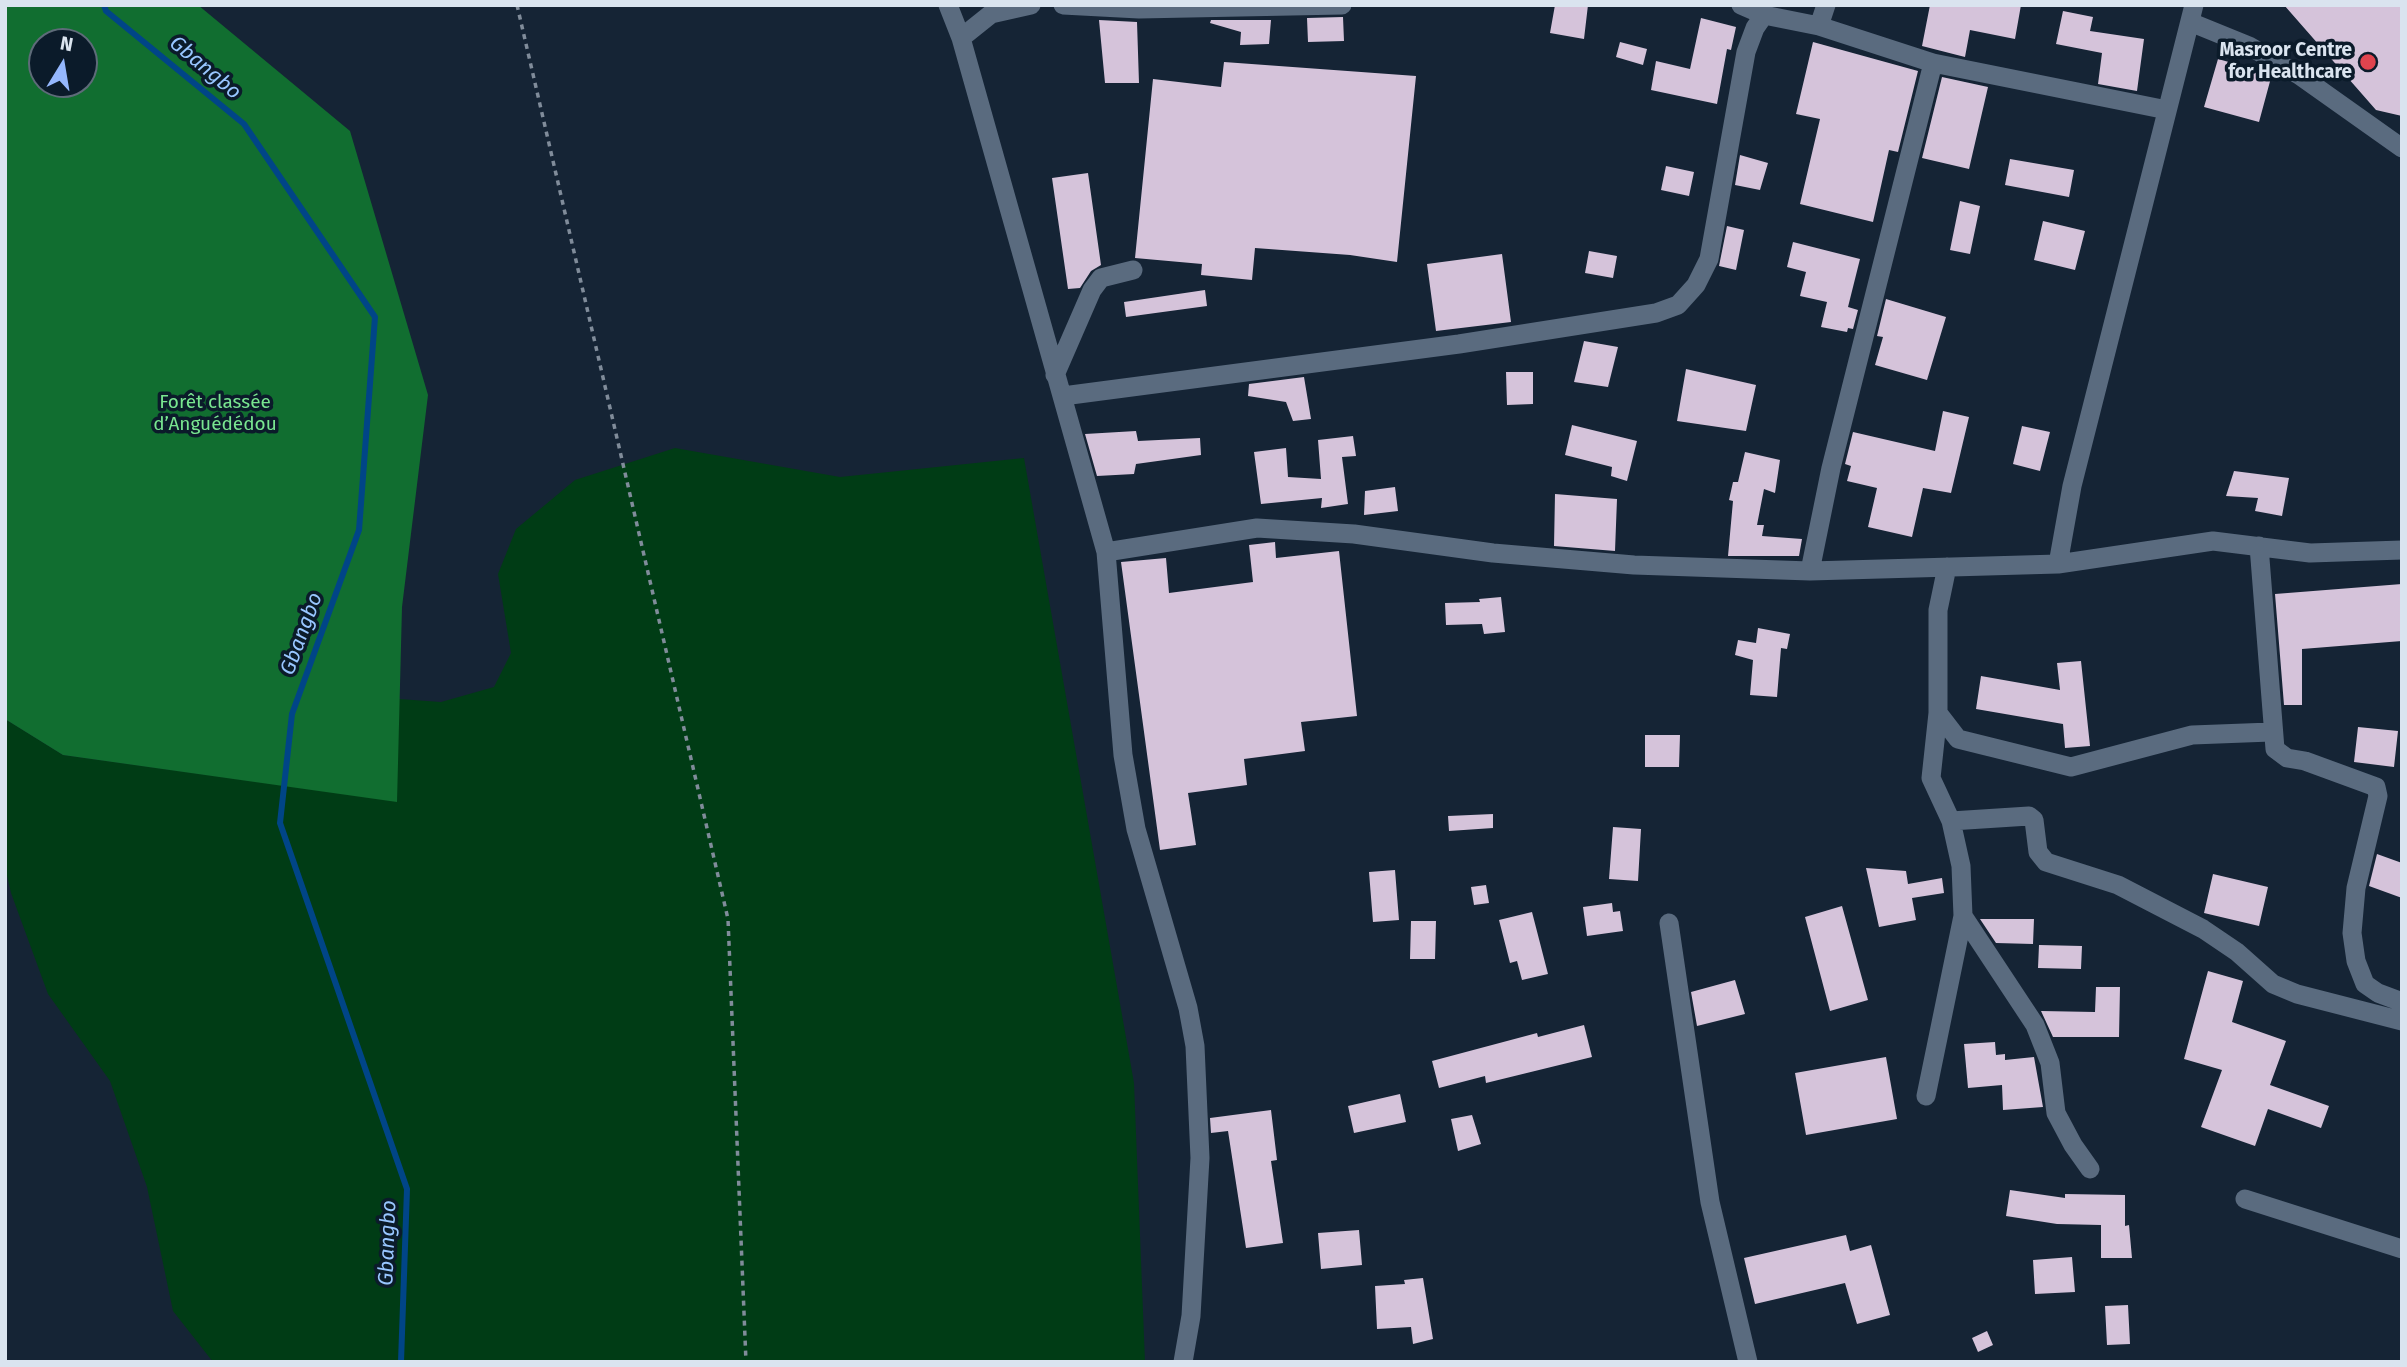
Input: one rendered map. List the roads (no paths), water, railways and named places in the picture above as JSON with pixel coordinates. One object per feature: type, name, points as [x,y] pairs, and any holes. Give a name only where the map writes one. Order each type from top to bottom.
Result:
[{"type":"street","points":[[948,5],[961,38],[1105,552],[1122,755],[1136,829],[1188,1008],[1195,1046],[1200,1158],[1191,1316],[1182,1362]]},
{"type":"street","points":[[961,38],[992,14],[1031,5]]},
{"type":"street","points":[[1063,5],[1139,9],[1342,5]]},
{"type":"street","points":[[1741,5],[1764,15],[1819,26],[1933,63],[2167,110]]},
{"type":"street","points":[[1819,26],[1826,5]]},
{"type":"street","points":[[2058,564],[2072,486],[2192,13],[2299,75],[2402,148]]},
{"type":"street","points":[[1063,396],[1439,347],[1656,313],[1678,305],[1696,285],[1709,258],[1746,52],[1755,27],[1764,15]]},
{"type":"street","points":[[1811,571],[1831,468],[1933,63]]},
{"type":"street","points":[[1055,375],[1091,290],[1101,278],[1133,270]]},
{"type":"street","points":[[1105,552],[1257,528],[1354,534],[1493,553],[1634,565],[1811,571],[2058,564],[2213,541],[2310,552],[2402,550]]},
{"type":"street","points":[[2259,546],[2275,749],[2287,758],[2329,768],[2376,786],[2378,796],[2356,888],[2352,933],[2356,961],[2365,984],[2378,993],[2402,1002]]},
{"type":"street","points":[[1926,1096],[1963,916],[1961,866],[1951,821],[1931,778],[1938,713],[1938,610],[1947,567]]},
{"type":"street","points":[[1938,713],[1958,739],[2071,767],[2192,735],[2272,732]]},
{"type":"street","points":[[1951,821],[2029,816],[2034,820],[2038,852],[2046,862],[2118,885],[2203,929],[2237,952],[2273,984],[2297,994],[2402,1021]]},
{"type":"street","points":[[1963,916],[2035,1025],[2050,1063],[2056,1112],[2073,1145],[2090,1169]]},
{"type":"street","points":[[1670,923],[1710,1202],[1748,1362]]},
{"type":"street","points":[[2245,1199],[2402,1249]]},
{"type":"waterway","name":"Gbangbo","points":[[104,5],[106,11],[244,124],[375,317],[359,530],[292,714],[280,823],[407,1189],[401,1362]]},
{"type":"place","name":"Masroor Centre for Healthcare","points":[[2368,62]]},
{"type":"park label","name":"Forêt classée d’Anguédédou","points":[[215,414]]}]
